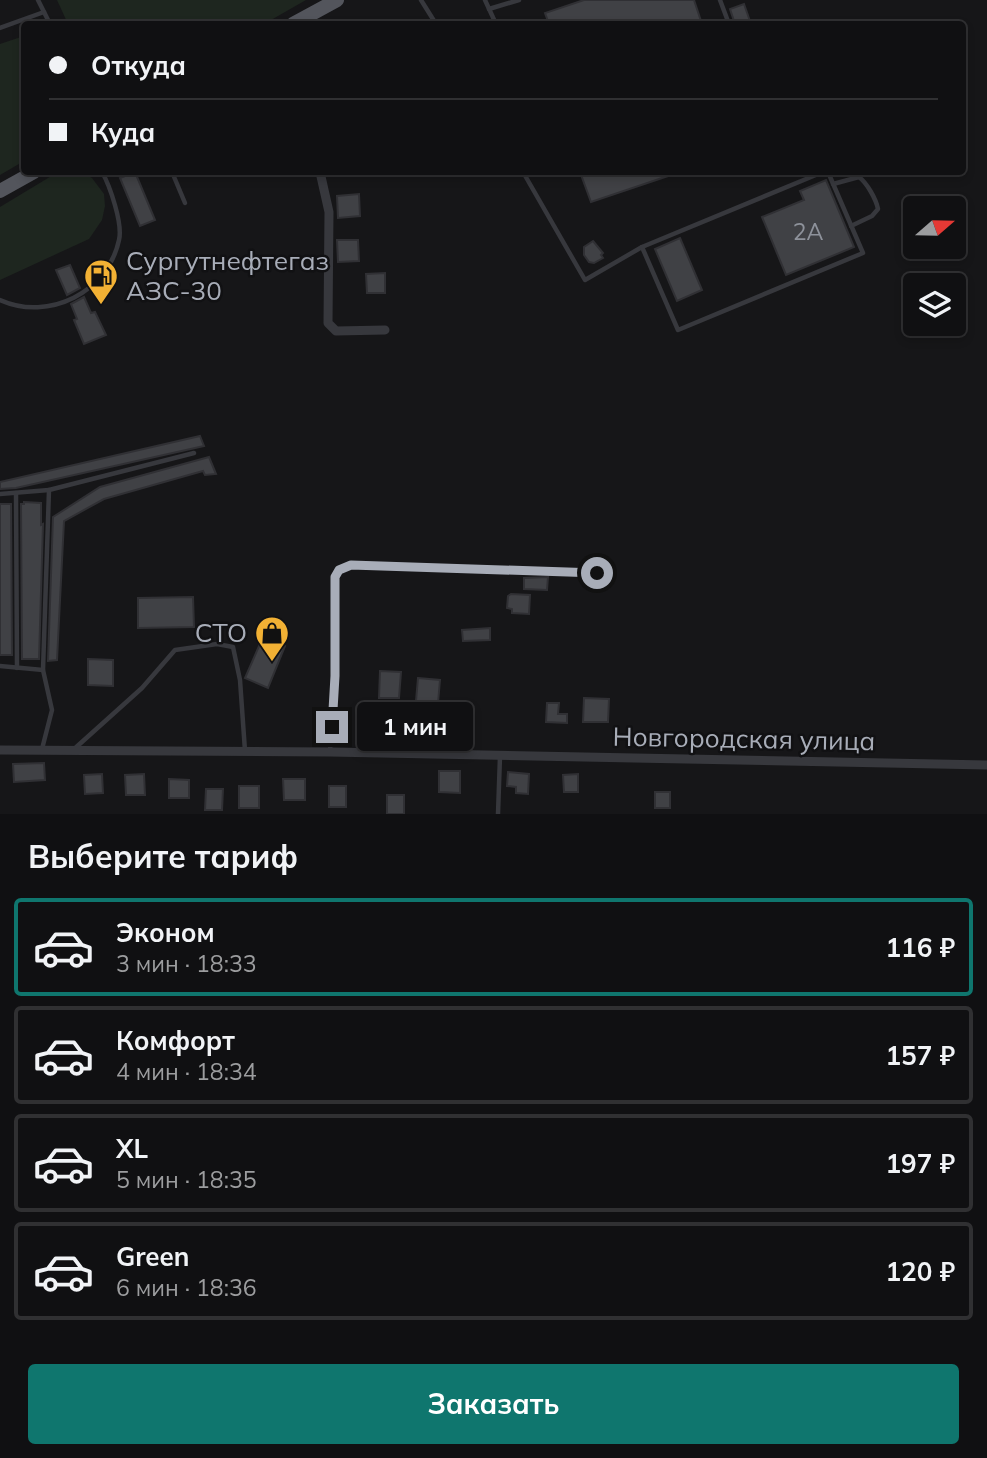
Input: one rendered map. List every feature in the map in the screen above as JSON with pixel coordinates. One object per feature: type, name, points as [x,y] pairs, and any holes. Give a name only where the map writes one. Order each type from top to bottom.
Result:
[{"type":"main road","points":[[298,21],[337,0]]},
{"type":"main road","points":[[0,191],[29,175]]},
{"type":"street","points":[[321,175],[329,212],[328,323],[337,331],[385,330]]},
{"type":"street","name":"Новгородская улица","points":[[0,750],[330,752],[987,765]]},
{"type":"lane","points":[[38,0],[48,21]]},
{"type":"lane","points":[[421,0],[434,21]]},
{"type":"lane","points":[[485,0],[495,21]]},
{"type":"lane","points":[[489,9],[519,0]]},
{"type":"lane","points":[[720,0],[728,21]]},
{"type":"lane","points":[[0,28],[44,12]]},
{"type":"lane","points":[[0,300],[12,305],[47,307],[73,299],[94,287],[109,269],[120,237],[115,206],[104,175]]},
{"type":"lane","points":[[173,175],[185,203]]},
{"type":"lane","points":[[525,175],[585,280],[642,247],[819,175]]},
{"type":"lane","points":[[642,247],[678,330],[863,253],[828,175]]},
{"type":"lane","points":[[834,184],[859,177],[877,204],[872,216],[851,226]]},
{"type":"lane","points":[[0,494],[49,490],[194,453]]},
{"type":"lane","points":[[42,750],[52,710],[43,670],[49,490]]},
{"type":"lane","points":[[16,494],[17,668]]},
{"type":"lane","points":[[330,752],[335,676],[335,577],[339,570],[351,565],[396,565],[597,573]]},
{"type":"lane","points":[[72,750],[142,688],[176,650],[217,645],[233,647],[240,680],[245,752]]},
{"type":"lane","points":[[0,666],[43,670]]},
{"type":"lane","points":[[498,814],[500,755]]},
{"type":"shaded area","points":[[57,0],[306,0],[269,21],[67,21]]},
{"type":"shaded area","points":[[21,37],[21,163],[0,175],[0,44]]},
{"type":"shaded area","points":[[53,175],[86,175],[92,178],[104,194],[105,206],[102,220],[89,239],[0,280],[0,207]]},
{"type":"building","points":[[584,0],[694,0],[701,21],[548,21],[545,13]]},
{"type":"building","points":[[744,4],[750,21],[734,21],[730,9]]},
{"type":"building","points":[[136,175],[155,220],[140,226],[120,178]]},
{"type":"building","points":[[581,175],[671,175],[591,202]]},
{"type":"building","points":[[826,180],[854,247],[786,275],[762,217],[804,200],[800,191]]},
{"type":"building","points":[[359,194],[360,216],[338,218],[337,196]]},
{"type":"building","points":[[680,238],[702,290],[677,301],[655,249]]},
{"type":"building","points":[[337,240],[358,240],[359,261],[338,262]]},
{"type":"building","points":[[593,241],[603,253],[603,258],[594,263],[589,262],[584,255],[584,247]]},
{"type":"building","points":[[70,265],[80,288],[67,295],[56,270]]},
{"type":"building","points":[[385,273],[385,293],[367,293],[366,274]]},
{"type":"building","points":[[84,297],[106,335],[84,344],[71,304]]},
{"type":"building","points":[[200,436],[204,446],[16,488],[0,489],[0,482]]},
{"type":"building","points":[[209,457],[216,474],[205,475],[203,471],[104,499],[64,521],[57,660],[48,661],[53,517],[100,487]]},
{"type":"building","points":[[41,503],[41,525],[43,524],[39,659],[22,659],[21,504]]},
{"type":"building","points":[[0,504],[11,504],[12,655],[0,655]]},
{"type":"building","points":[[548,577],[547,590],[524,589],[524,578]]},
{"type":"building","points":[[530,595],[529,614],[512,613],[512,609],[507,608],[508,596]]},
{"type":"building","points":[[193,597],[194,627],[138,628],[138,598]]},
{"type":"building","points":[[490,628],[490,640],[463,641],[462,630]]},
{"type":"building","points":[[263,637],[285,646],[268,688],[245,678]]},
{"type":"building","points":[[88,659],[113,660],[113,686],[88,685]]},
{"type":"building","points":[[380,671],[401,672],[399,698],[379,698]]},
{"type":"building","points":[[418,678],[440,680],[438,703],[416,701]]},
{"type":"building","points":[[584,698],[609,699],[608,722],[583,722]]},
{"type":"building","points":[[547,703],[559,703],[558,714],[567,714],[567,723],[546,722]]},
{"type":"building","points":[[44,763],[45,780],[14,782],[13,764]]},
{"type":"building","points":[[439,771],[460,771],[460,793],[439,792]]},
{"type":"building","points":[[508,772],[529,774],[528,794],[516,793],[516,787],[507,786]]},
{"type":"building","points":[[102,774],[103,793],[85,794],[84,775]]},
{"type":"building","points":[[144,774],[145,795],[126,795],[125,775]]},
{"type":"building","points":[[578,774],[578,792],[564,792],[563,775]]},
{"type":"building","points":[[169,779],[189,780],[189,798],[169,798]]},
{"type":"building","points":[[283,779],[305,779],[305,800],[284,800]]},
{"type":"building","points":[[239,786],[259,786],[259,808],[239,808]]},
{"type":"building","points":[[329,786],[346,786],[346,807],[329,807]]},
{"type":"building","points":[[206,789],[223,789],[222,810],[205,810]]},
{"type":"building","points":[[655,792],[670,792],[670,808],[655,808]]},
{"type":"building","points":[[387,795],[404,795],[404,814],[387,814]]},
{"type":"place","name":"Сургутнефтегаз АЗС-30","points":[[101,306]]},
{"type":"place","name":"СТО","points":[[272,663]]},
{"type":"route","points":[[332,727],[335,577],[344,567],[396,565],[597,573]]}]
